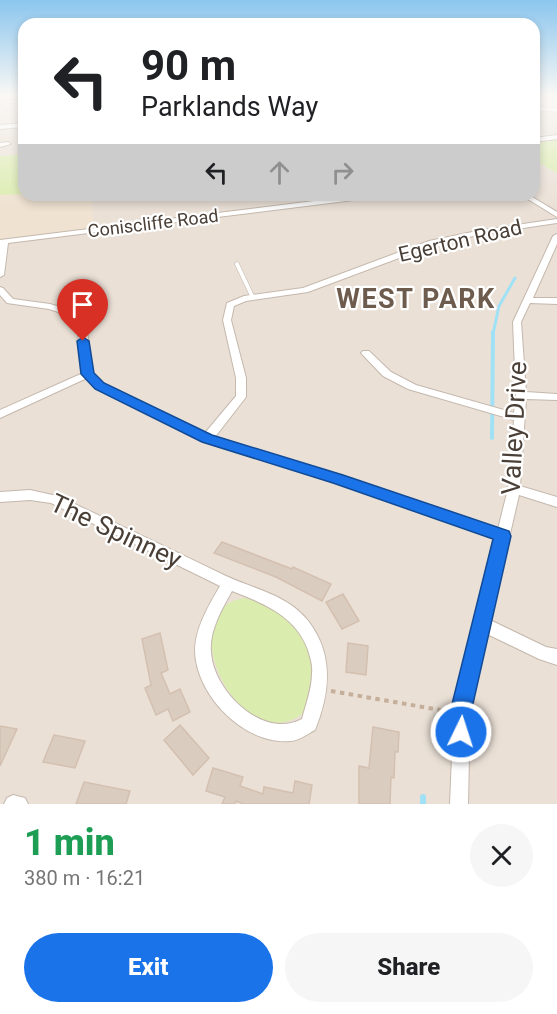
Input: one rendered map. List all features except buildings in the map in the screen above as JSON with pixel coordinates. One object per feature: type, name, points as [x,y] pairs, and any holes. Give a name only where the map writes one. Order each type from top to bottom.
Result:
[{"type":"street","points":[[540,139],[557,137]]},
{"type":"street","points":[[0,145],[8,144]]},
{"type":"street","name":"Coniscliffe Road","points":[[2,242],[330,201]]},
{"type":"street","points":[[531,201],[556,221]]},
{"type":"street","name":"Egerton Road","points":[[207,439],[241,397],[241,378],[226,320],[230,305],[254,298],[305,290],[432,243],[482,232],[556,221]]},
{"type":"street","name":"Valley Drive","points":[[459,804],[462,708],[514,489],[521,395],[517,322],[557,236]]},
{"type":"street","points":[[0,275],[2,242]]},
{"type":"street","points":[[0,290],[5,303],[50,307],[71,313],[81,325],[88,374],[99,386],[207,439],[338,479],[503,536]]},
{"type":"street","points":[[526,300],[557,301]]},
{"type":"street","points":[[366,353],[387,374],[412,387],[519,418]]},
{"type":"street","points":[[0,414],[88,374]]},
{"type":"street","points":[[521,395],[557,397]]},
{"type":"street","points":[[514,489],[557,502]]},
{"type":"street","name":"The Spinney","points":[[0,497],[30,495],[53,499],[229,584],[267,598],[286,608],[299,619],[314,643],[321,672],[309,724],[290,734],[255,726],[222,703],[211,680],[203,652],[212,611],[229,584]]},
{"type":"street","points":[[481,623],[544,654],[557,657]]},
{"type":"street","points":[[13,804],[19,804]]},
{"type":"lane","points":[[237,264],[254,298]]},
{"type":"path","points":[[328,690],[446,711]]},
{"type":"shaded area","points":[[0,134],[18,134],[18,154],[0,156]]},
{"type":"shaded area","points":[[18,156],[18,201],[92,201],[94,228],[0,239],[0,157]]},
{"type":"shaded area","points":[[540,163],[557,173],[557,804],[0,804],[0,194],[18,194],[18,201],[540,201]]},
{"type":"green space","points":[[557,138],[557,173],[540,163],[540,140]]},
{"type":"green space","points":[[18,154],[18,194],[0,195],[0,156]]},
{"type":"green space","points":[[245,598],[271,608],[293,623],[308,645],[312,658],[314,672],[307,710],[282,723],[259,719],[238,703],[222,680],[213,653],[212,628],[222,608]]},
{"type":"waterway","points":[[493,334],[499,306],[515,278]]},
{"type":"waterway","points":[[492,438],[493,332]]},
{"type":"waterway","points":[[423,797],[423,804]]},
{"type":"district","name":"WEST PARK","points":[[416,299]]},
{"type":"route","points":[[83,341],[88,374],[99,386],[207,439],[338,479],[503,536],[462,708],[461,732]]}]
